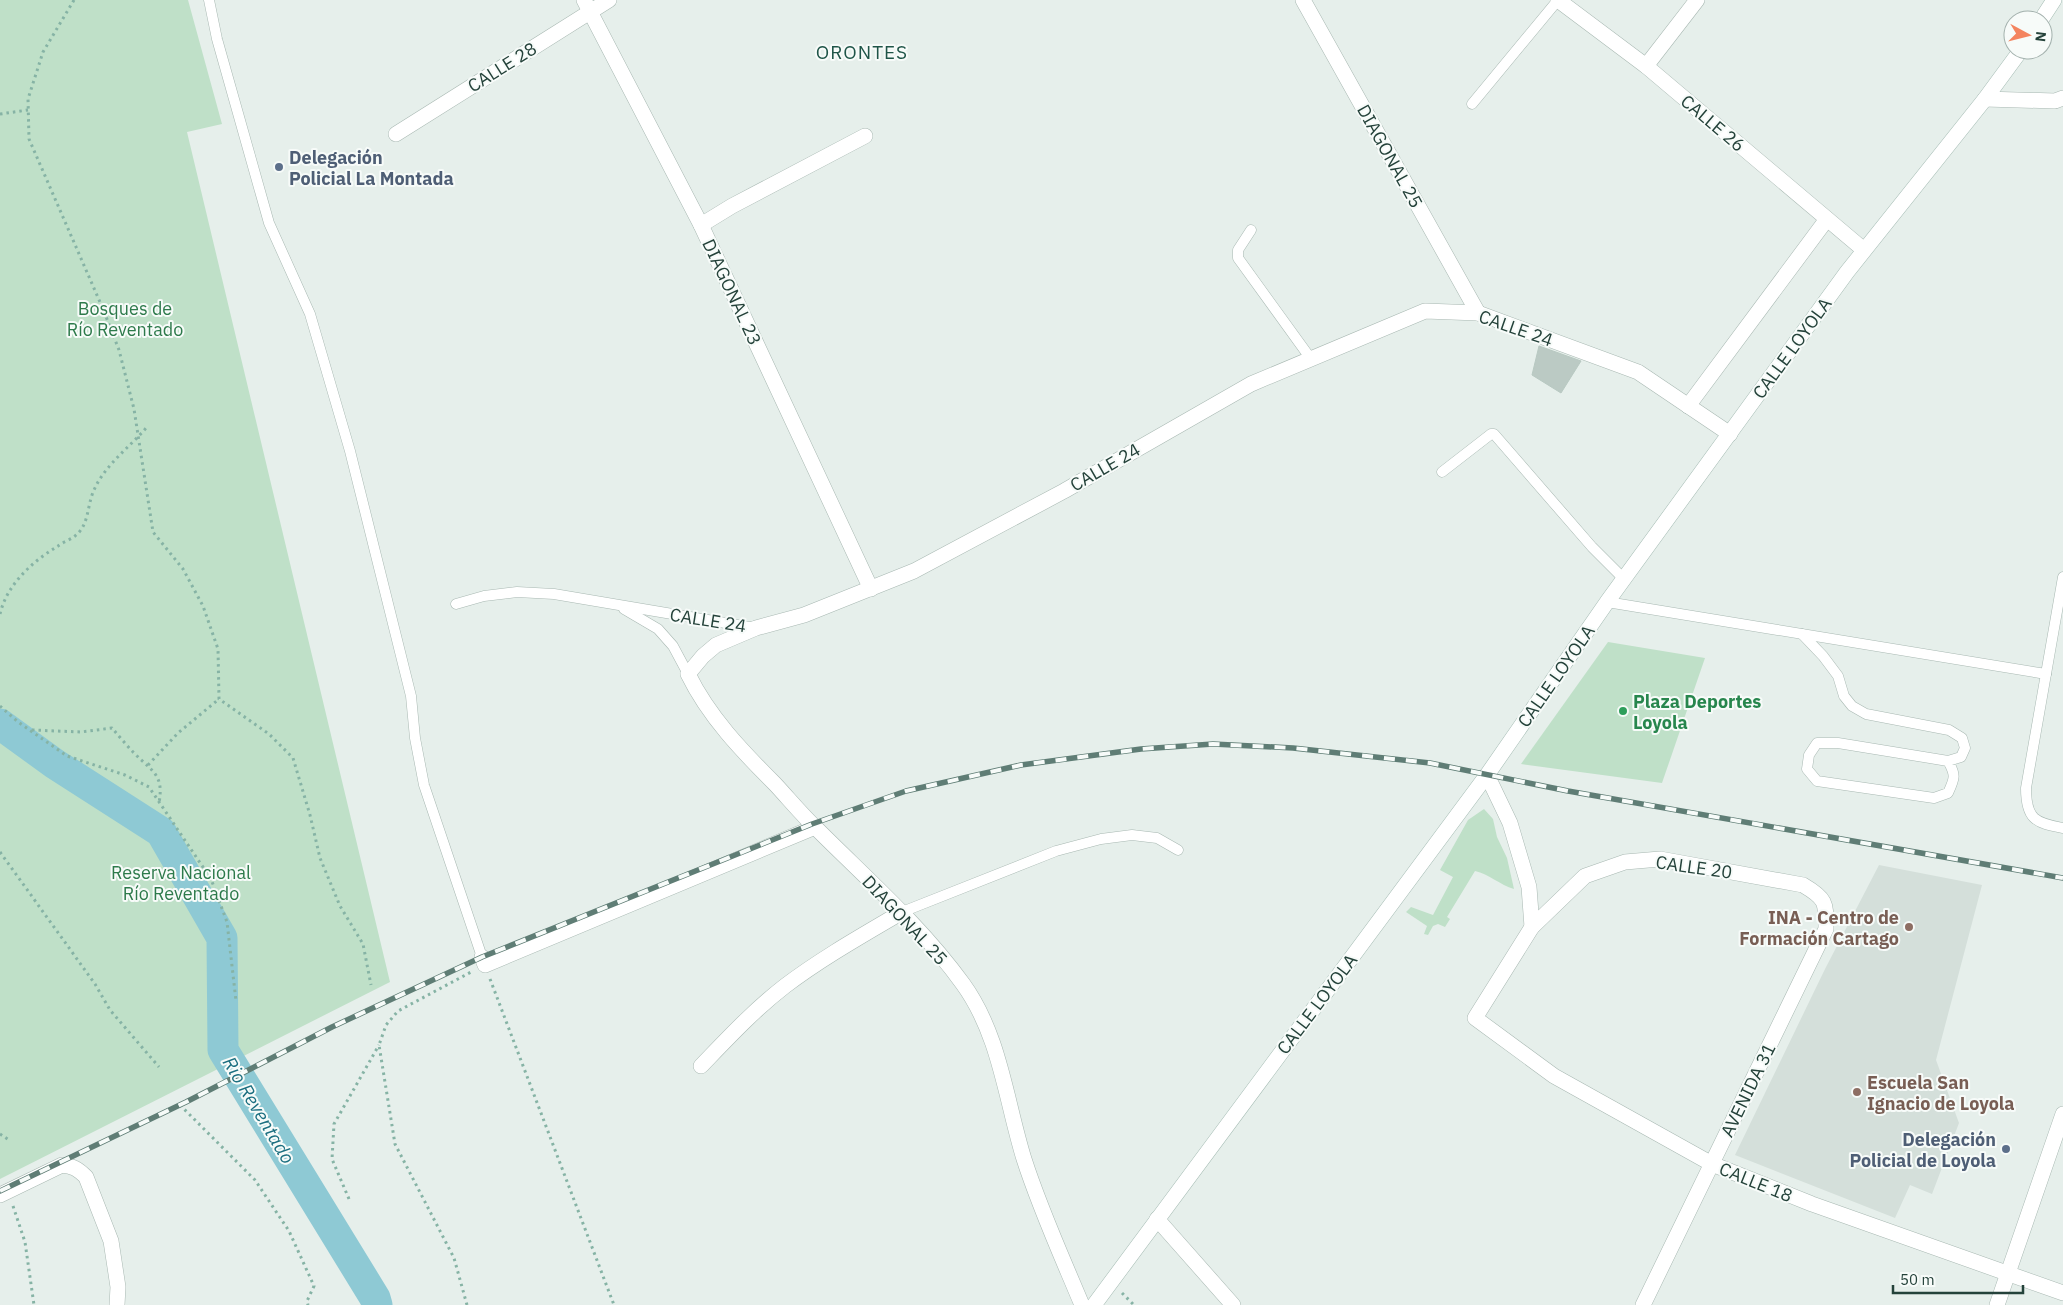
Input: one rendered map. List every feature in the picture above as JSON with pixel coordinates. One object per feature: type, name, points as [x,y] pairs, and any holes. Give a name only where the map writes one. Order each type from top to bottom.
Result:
[{"type":"street","name":"CALLE 28","points":[[396,134],[587,6],[609,0]]},
{"type":"street","name":"DIAGONAL 25","points":[[1303,0],[1478,313]]},
{"type":"street","name":"CALLE 26","points":[[1558,0],[1646,66],[1864,250]]},
{"type":"street","points":[[1646,66],[1697,0]]},
{"type":"street","name":"DIAGONAL 23","points":[[587,6],[701,225],[871,589]]},
{"type":"street","name":"CALLE LOYOLA","points":[[1094,1305],[1487,775],[1624,579],[1864,250],[1985,99],[2014,60]]},
{"type":"street","points":[[1985,99],[2055,101],[2063,98]]},
{"type":"street","points":[[701,225],[865,136]]},
{"type":"street","points":[[1688,406],[1827,219]]},
{"type":"street","name":"CALLE 24","points":[[756,628],[804,615],[914,570],[1064,491],[1251,384],[1425,311],[1478,313],[1638,372],[1730,434]]},
{"type":"street","points":[[688,674],[703,656],[716,645],[756,628]]},
{"type":"street","name":"DIAGONAL 25","points":[[688,674],[696,690],[736,745],[814,827],[902,912],[962,983],[978,1006],[992,1038],[1037,1199],[1082,1305]]},
{"type":"street","points":[[1487,775],[1510,823],[1529,887],[1532,927]]},
{"type":"street","points":[[483,961],[814,827]]},
{"type":"street","name":"CALLE 20","points":[[1475,1018],[1532,927],[1585,876],[1625,862],[1660,859],[1803,885],[1819,894],[1826,908],[1826,929]]},
{"type":"street","points":[[701,1066],[742,1023],[785,986],[902,912]]},
{"type":"street","name":"AVENIDA 31","points":[[1643,1305],[1826,929]]},
{"type":"street","name":"CALLE 18","points":[[1475,1018],[1554,1076],[1712,1164],[1812,1204],[2063,1293]]},
{"type":"street","points":[[1997,1305],[2063,1114]]},
{"type":"street","points":[[4,1193],[62,1165],[78,1169],[86,1177],[111,1242],[118,1287],[117,1305]]},
{"type":"street","points":[[1157,1219],[1233,1305]]},
{"type":"lane","points":[[209,0],[217,39],[269,223],[310,314],[350,451],[411,696],[415,738],[424,785],[483,961]]},
{"type":"lane","points":[[1472,104],[1558,0]]},
{"type":"lane","points":[[1251,230],[1238,250],[1238,258],[1311,359]]},
{"type":"lane","points":[[1442,472],[1491,434],[1494,434],[1585,540],[1624,579]]},
{"type":"lane","points":[[2063,577],[2026,788],[2026,800],[2035,820],[2042,824],[2063,828]]},
{"type":"lane","name":"CALLE 24","points":[[456,604],[484,596],[517,592],[554,594],[756,628]]},
{"type":"lane","points":[[1608,602],[2046,674]]},
{"type":"lane","name":"DIAGONAL 25","points":[[618,605],[658,629],[673,646],[688,674]]},
{"type":"lane","points":[[1802,634],[1823,656],[1838,676],[1844,696],[1859,710],[1866,714],[1949,730],[1962,738],[1965,748],[1961,756],[1948,761],[1838,743],[1817,743],[1809,755],[1807,769],[1817,780],[1934,798],[1948,793],[1953,783],[1954,772],[1948,761]]},
{"type":"lane","points":[[902,912],[1056,852],[1101,838],[1132,835],[1157,838],[1178,850]]},
{"type":"path","points":[[74,0],[43,52],[28,99],[29,139],[100,300],[119,350],[134,409],[153,532],[184,569],[203,606],[218,649],[219,699]]},
{"type":"path","points":[[0,114],[28,110]]},
{"type":"path","points":[[0,614],[2,604],[22,572],[57,546],[74,537],[85,526],[93,494],[107,468],[147,427]]},
{"type":"path","points":[[148,765],[178,733],[219,699]]},
{"type":"path","points":[[219,699],[269,734],[293,758],[310,815],[320,858],[340,906],[363,944],[371,985]]},
{"type":"path","points":[[0,706],[18,722],[67,756],[125,775],[148,787],[211,879],[227,922],[236,1001]]},
{"type":"path","points":[[31,730],[81,732],[112,728],[136,755],[155,771],[162,791],[159,803]]},
{"type":"path","points":[[0,852],[95,984],[110,1010],[159,1068]]},
{"type":"path","points":[[350,1199],[332,1159],[334,1124],[379,1045],[386,1025],[398,1011],[483,961],[614,1305]]},
{"type":"path","points":[[379,1045],[395,1144],[454,1258],[467,1305]]},
{"type":"path","points":[[180,1105],[255,1180],[289,1231],[314,1286],[307,1301],[308,1305]]},
{"type":"path","points":[[0,1134],[9,1140]]},
{"type":"path","points":[[4,1193],[25,1242],[34,1305]]},
{"type":"shaded area","name":"Escuela San Ignacio de Loyola","points":[[1879,865],[1982,885],[1936,1060],[1959,1123],[1932,1194],[1910,1185],[1895,1218],[1735,1155],[1825,969]]},
{"type":"green space","name":"Reserva Nacional Río Reventado","points":[[0,0],[188,0],[222,124],[187,132],[390,982],[0,1179]]},
{"type":"green space","name":"Plaza Deportes Loyola","points":[[1608,642],[1705,658],[1662,783],[1521,764]]},
{"type":"green space","points":[[1484,809],[1493,819],[1497,837],[1507,858],[1514,889],[1475,871],[1447,917],[1450,919],[1445,927],[1438,924],[1433,926],[1428,935],[1424,934],[1427,926],[1406,912],[1411,907],[1433,915],[1453,877],[1440,870],[1468,820]]},
{"type":"building","points":[[1539,346],[1581,361],[1561,393],[1532,375]]},
{"type":"waterway","name":"Rio Reventado","points":[[0,724],[55,764],[161,832],[222,938],[223,1050],[375,1298],[377,1305]]},
{"type":"railway","points":[[0,1191],[186,1102],[332,1027],[482,957],[812,824],[906,791],[1021,765],[1141,749],[1213,744],[1293,748],[1430,763],[1568,791],[2063,878]]},
{"type":"place","name":"Delegación Policial La Montada","points":[[279,167]]},
{"type":"place","name":"Plaza Deportes Loyola","points":[[1623,711]]},
{"type":"place","name":"INA - Centro de Formación Cartago","points":[[1909,927]]},
{"type":"place","name":"Escuela San Ignacio de Loyola","points":[[1857,1092]]},
{"type":"place","name":"Delegación Policial de Loyola","points":[[2006,1149]]},
{"type":"district","name":"ORONTES","points":[[862,52]]},
{"type":"park label","name":"Bosques de Río Reventado","points":[[125,318]]}]
